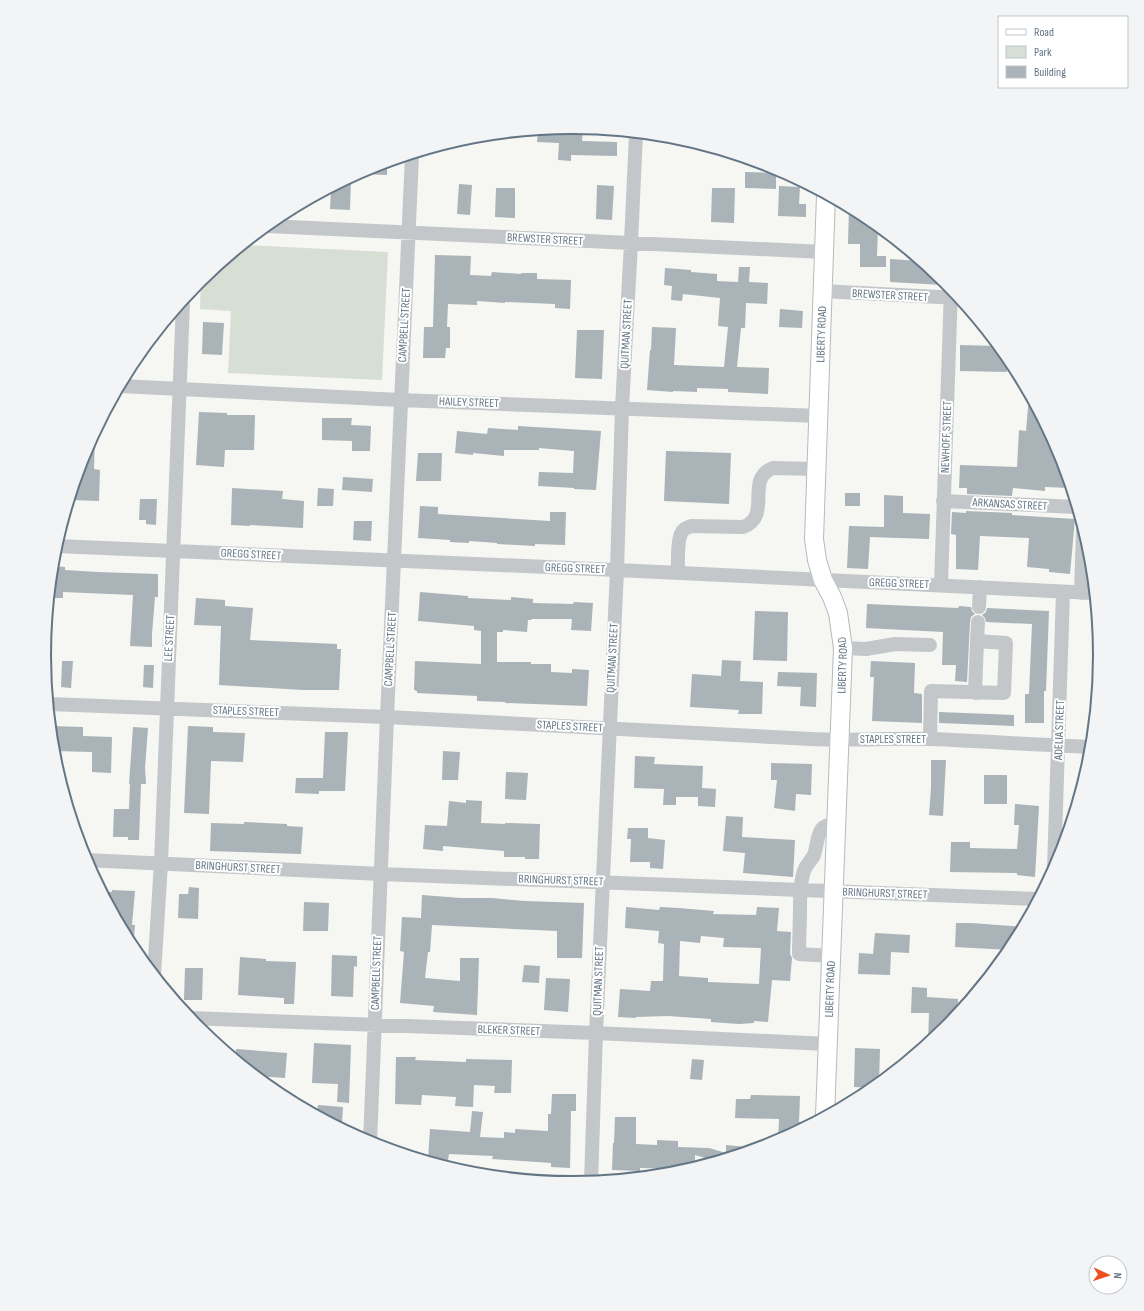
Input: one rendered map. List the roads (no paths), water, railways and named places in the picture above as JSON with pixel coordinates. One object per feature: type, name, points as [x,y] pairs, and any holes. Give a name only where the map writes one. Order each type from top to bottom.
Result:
[{"type":"main road","name":"LIBERTY ROAD","points":[[825,1111],[843,648],[838,613],[823,580],[817,560],[814,539],[826,201]]},
{"type":"street","name":"QUITMAN STREET","points":[[591,1175],[602,882],[617,570],[622,408],[636,139]]},
{"type":"street","name":"CAMPBELL STREET","points":[[370,1136],[400,400],[412,160]]},
{"type":"street","name":"BREWSTER STREET","points":[[277,226],[824,252]]},
{"type":"street","name":"BREWSTER STREET","points":[[822,291],[948,295]]},
{"type":"street","name":"NEWHOFF STREET","points":[[941,585],[943,501],[953,300]]},
{"type":"street","name":"LEE STREET","points":[[155,967],[161,863],[183,309]]},
{"type":"street","name":"HAILEY STREET","points":[[126,386],[400,400],[818,416]]},
{"type":"street","points":[[678,573],[681,533],[686,528],[691,526],[743,527],[749,525],[758,513],[759,483],[761,477],[767,470],[773,468],[816,469]]},
{"type":"street","name":"ARKANSAS STREET","points":[[943,501],[1071,507]]},
{"type":"street","name":"GREGG STREET","points":[[63,546],[617,570],[1087,593]]},
{"type":"street","points":[[1085,567],[1087,593]]},
{"type":"street","points":[[979,607],[980,587]]},
{"type":"street","name":"ADELIA STREET","points":[[1055,851],[1063,592]]},
{"type":"street","points":[[975,692],[978,622]]},
{"type":"street","points":[[930,739],[931,691],[1004,694],[1006,643],[977,641]]},
{"type":"street","points":[[843,648],[866,649],[895,644],[930,645]]},
{"type":"street","name":"STAPLES STREET","points":[[53,704],[387,717],[839,740],[930,739],[1085,747]]},
{"type":"street","points":[[832,956],[799,954],[800,890],[804,870],[814,854],[821,830],[825,825],[836,825]]},
{"type":"street","name":"BRINGHURST STREET","points":[[93,860],[381,874],[1032,899]]},
{"type":"street","name":"BLEKER STREET","points":[[199,1018],[596,1033],[828,1044]]}]
